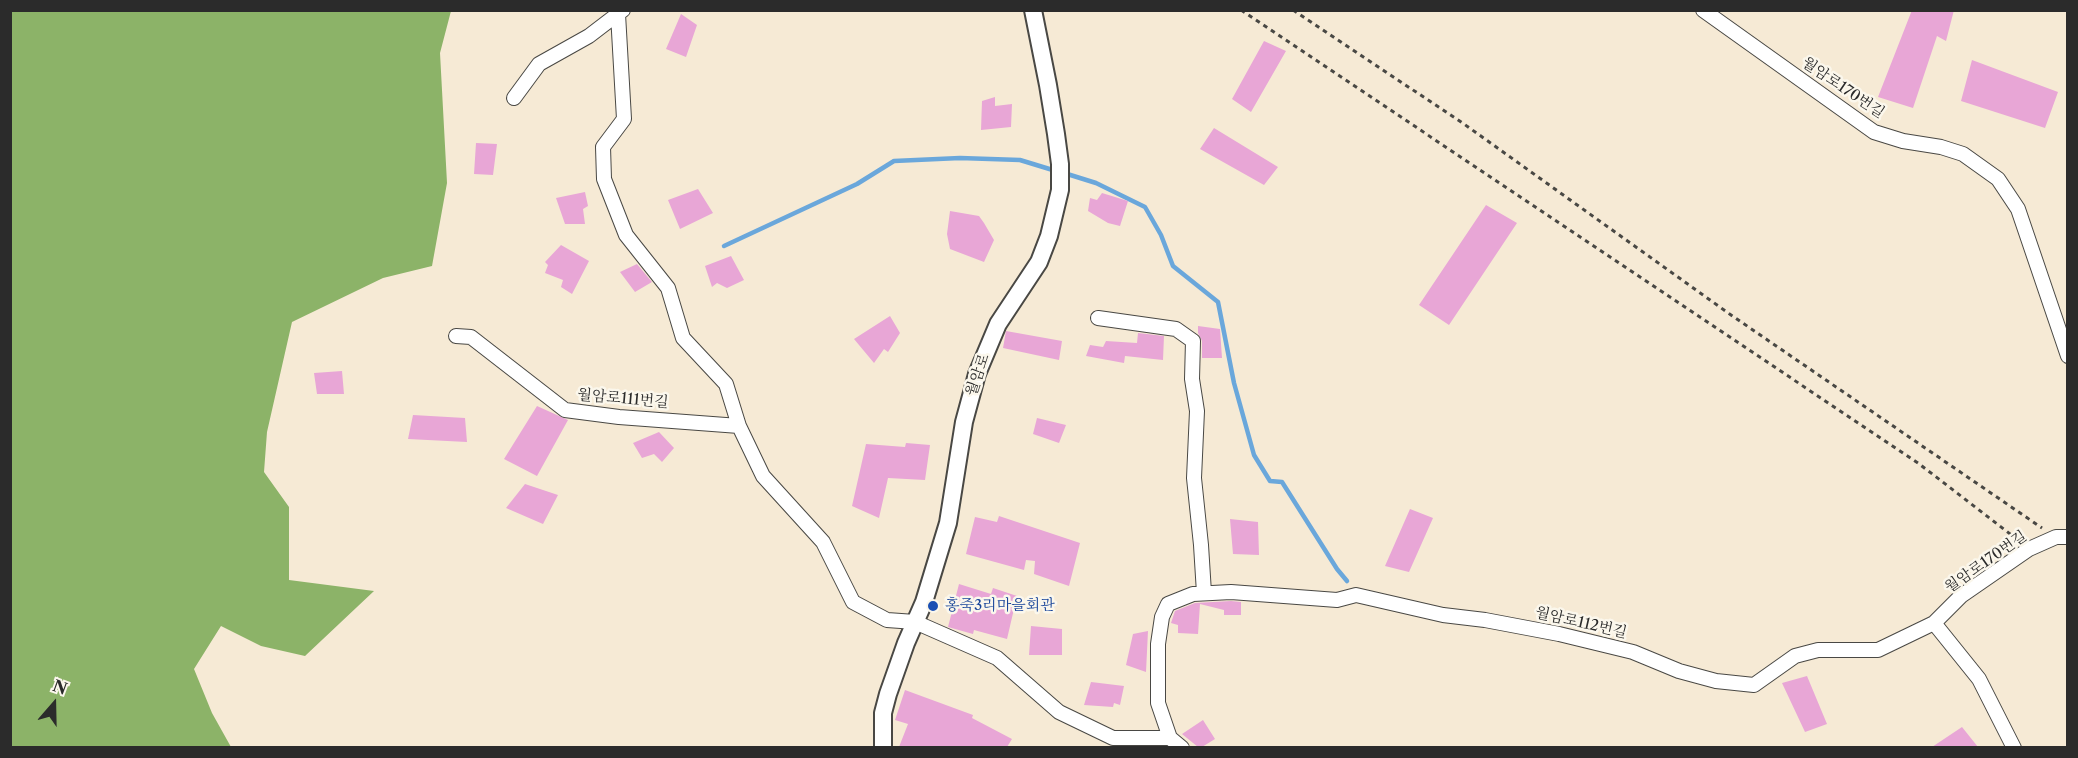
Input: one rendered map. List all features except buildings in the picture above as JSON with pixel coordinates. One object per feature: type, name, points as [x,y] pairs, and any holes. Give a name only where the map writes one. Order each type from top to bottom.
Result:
[{"type":"street","name":"월암로","points":[[883,747],[883,713],[888,694],[934,574],[948,523],[964,422],[977,374],[998,324],[1039,262],[1049,236],[1060,190],[1060,172],[1048,85],[1033,10]]},
{"type":"street","name":"월암로170번길","points":[[1703,10],[1874,132],[1963,154],[1998,178],[2018,209],[2067,356]]},
{"type":"street","points":[[514,98],[539,64],[589,36],[621,12]]},
{"type":"street","points":[[621,12],[624,119],[603,147],[604,179],[626,235],[668,288],[683,338],[726,384],[739,426],[763,477],[823,542],[853,602],[887,620],[915,622],[997,658],[1059,712],[1113,738],[1170,738],[1182,747]]},
{"type":"street","points":[[1098,318],[1176,329],[1193,341],[1192,379],[1197,411],[1194,478],[1204,593]]},
{"type":"street","name":"월암로111번길","points":[[456,336],[471,337],[565,410],[619,417],[739,426]]},
{"type":"street","name":"월암로170번길","points":[[1934,623],[1961,596],[2029,549],[2062,537]]},
{"type":"street","name":"월암로112번길","points":[[1170,738],[1158,703],[1158,644],[1162,617],[1168,604],[1192,594],[1231,592],[1337,600],[1356,596],[1443,615],[1485,620],[1559,634],[1633,652],[1688,674],[1716,681],[1754,685],[1795,656],[1818,650],[1878,650],[1934,623]]},
{"type":"street","points":[[1934,623],[1979,679],[2014,747]]},
{"type":"path","points":[[1241,10],[1918,463],[2029,549]]},
{"type":"path","points":[[1293,10],[1464,124],[1731,315],[2062,537]]},
{"type":"green space","points":[[10,11],[451,11],[440,53],[447,183],[432,266],[383,278],[292,322],[267,432],[264,472],[289,507],[289,580],[374,591],[305,656],[261,646],[221,626],[194,669],[212,713],[231,747],[11,747]]},
{"type":"waterway","points":[[724,246],[857,184],[894,161],[960,158],[1020,160],[1056,171]]},
{"type":"waterway","points":[[1064,173],[1096,183],[1145,207],[1161,235],[1173,266],[1218,302],[1234,383],[1254,455],[1270,481],[1282,482],[1347,581]]},
{"type":"place","name":"홍죽3리마을회관","points":[[933,606]]}]
